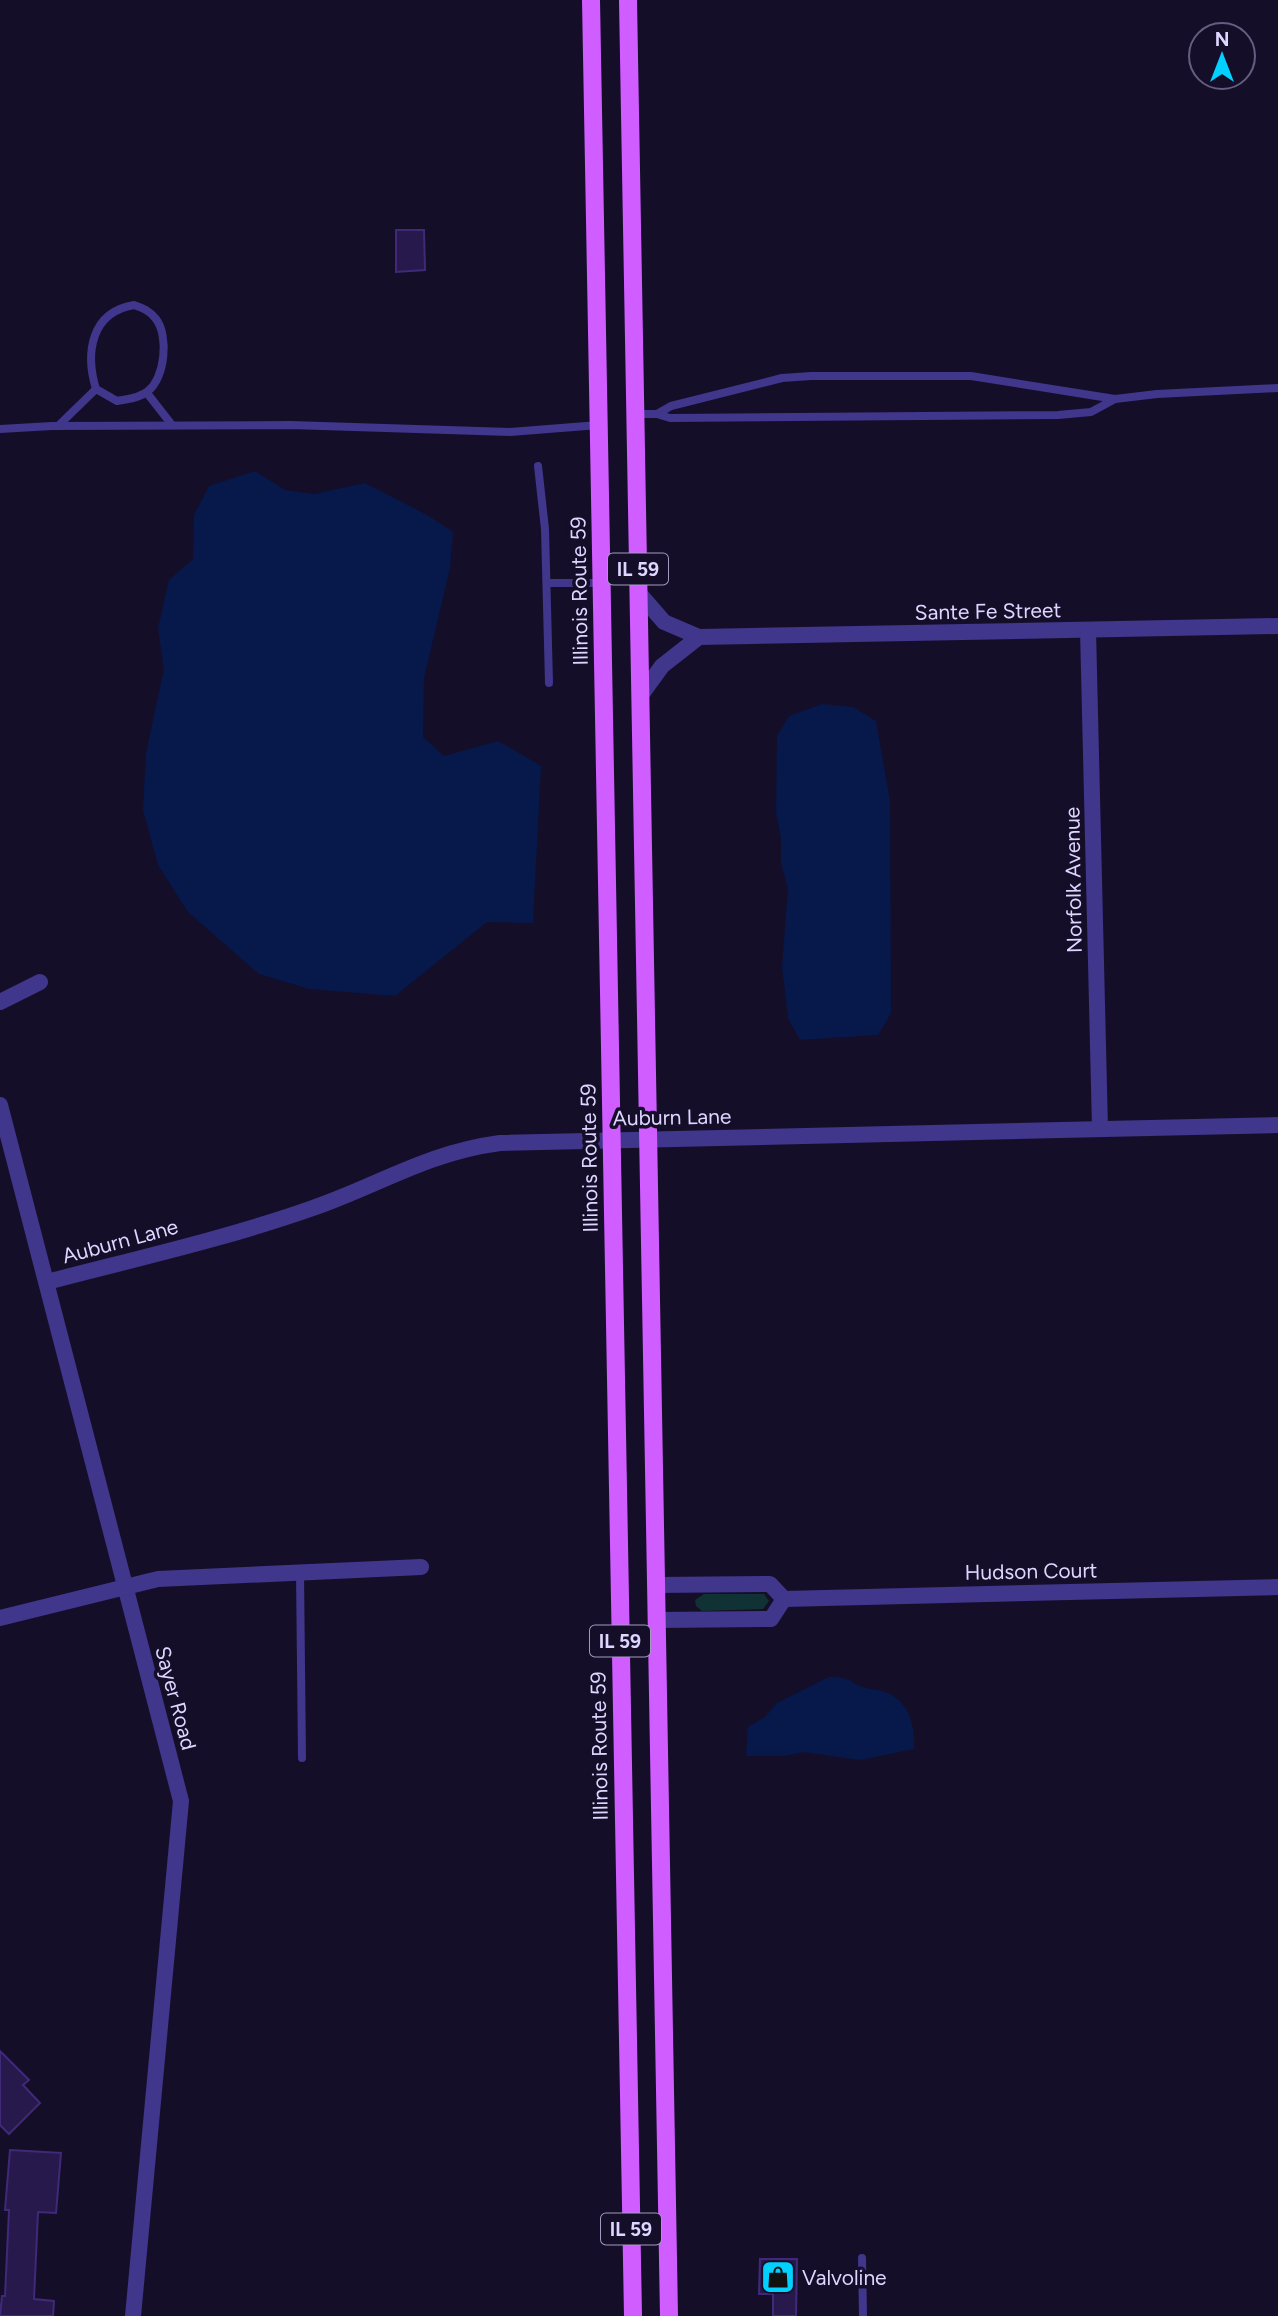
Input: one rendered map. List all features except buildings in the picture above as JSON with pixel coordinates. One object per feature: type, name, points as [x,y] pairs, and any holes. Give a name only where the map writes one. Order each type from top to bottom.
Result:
[{"type":"main road","name":"Illinois Route 59","points":[[592,0],[633,2316]]},
{"type":"main road","name":"IL 59","points":[[628,0],[669,2316]]},
{"type":"street","name":"Sante Fe Street","points":[[638,592],[664,622],[699,637],[1278,626]]},
{"type":"street","name":"Norfolk Avenue","points":[[1088,630],[1100,1129]]},
{"type":"street","points":[[640,695],[662,666],[699,637]]},
{"type":"street","points":[[0,1002],[40,982]]},
{"type":"street","name":"Sayer Road","points":[[0,1105],[181,1801],[133,2316]]},
{"type":"street","name":"Auburn Lane","points":[[47,1282],[255,1227],[314,1208],[423,1161],[452,1152],[500,1143],[1278,1125]]},
{"type":"street","points":[[0,1618],[158,1578],[421,1567]]},
{"type":"street","name":"Hudson Court","points":[[656,1585],[771,1584],[784,1599],[1278,1587]]},
{"type":"street","points":[[657,1620],[771,1619],[784,1599]]},
{"type":"lane","points":[[134,305],[146,309],[158,321],[163,334],[160,369],[155,384],[147,393],[117,401],[96,389],[91,371],[95,336],[105,317],[116,308],[134,305]]},
{"type":"lane","points":[[657,414],[671,406],[782,378],[811,376],[971,376],[1115,399],[1157,394],[1278,388]]},
{"type":"lane","points":[[58,426],[96,389]]},
{"type":"lane","points":[[147,393],[172,425]]},
{"type":"lane","points":[[635,414],[657,414],[670,418],[1058,415],[1091,412],[1115,399]]},
{"type":"lane","points":[[0,429],[172,425],[360,426],[510,432],[599,425]]},
{"type":"lane","points":[[538,466],[548,583],[549,683]]},
{"type":"lane","points":[[548,583],[602,583]]},
{"type":"lane","points":[[300,1573],[302,1758]]},
{"type":"lane","points":[[862,2258],[863,2316]]},
{"type":"green space","points":[[704,1594],[764,1594],[769,1601],[763,1609],[702,1611],[696,1606],[695,1600]]},
{"type":"water","points":[[255,471],[285,490],[314,494],[365,483],[427,515],[453,532],[450,568],[424,678],[423,737],[444,756],[498,741],[541,766],[533,923],[487,922],[395,996],[309,989],[259,974],[188,912],[158,865],[143,810],[146,753],[164,669],[158,628],[169,580],[193,559],[194,515],[209,486]]},
{"type":"water","points":[[822,704],[853,707],[876,721],[890,801],[891,1013],[878,1035],[800,1040],[788,1018],[782,967],[788,888],[781,864],[781,838],[776,812],[777,736],[789,716]]},
{"type":"water","points":[[829,1677],[847,1679],[899,1700],[909,1714],[914,1749],[860,1760],[804,1752],[784,1756],[746,1756],[748,1727],[765,1717],[777,1703]]},
{"type":"place","name":"Valvoline","points":[[778,2277]]}]
